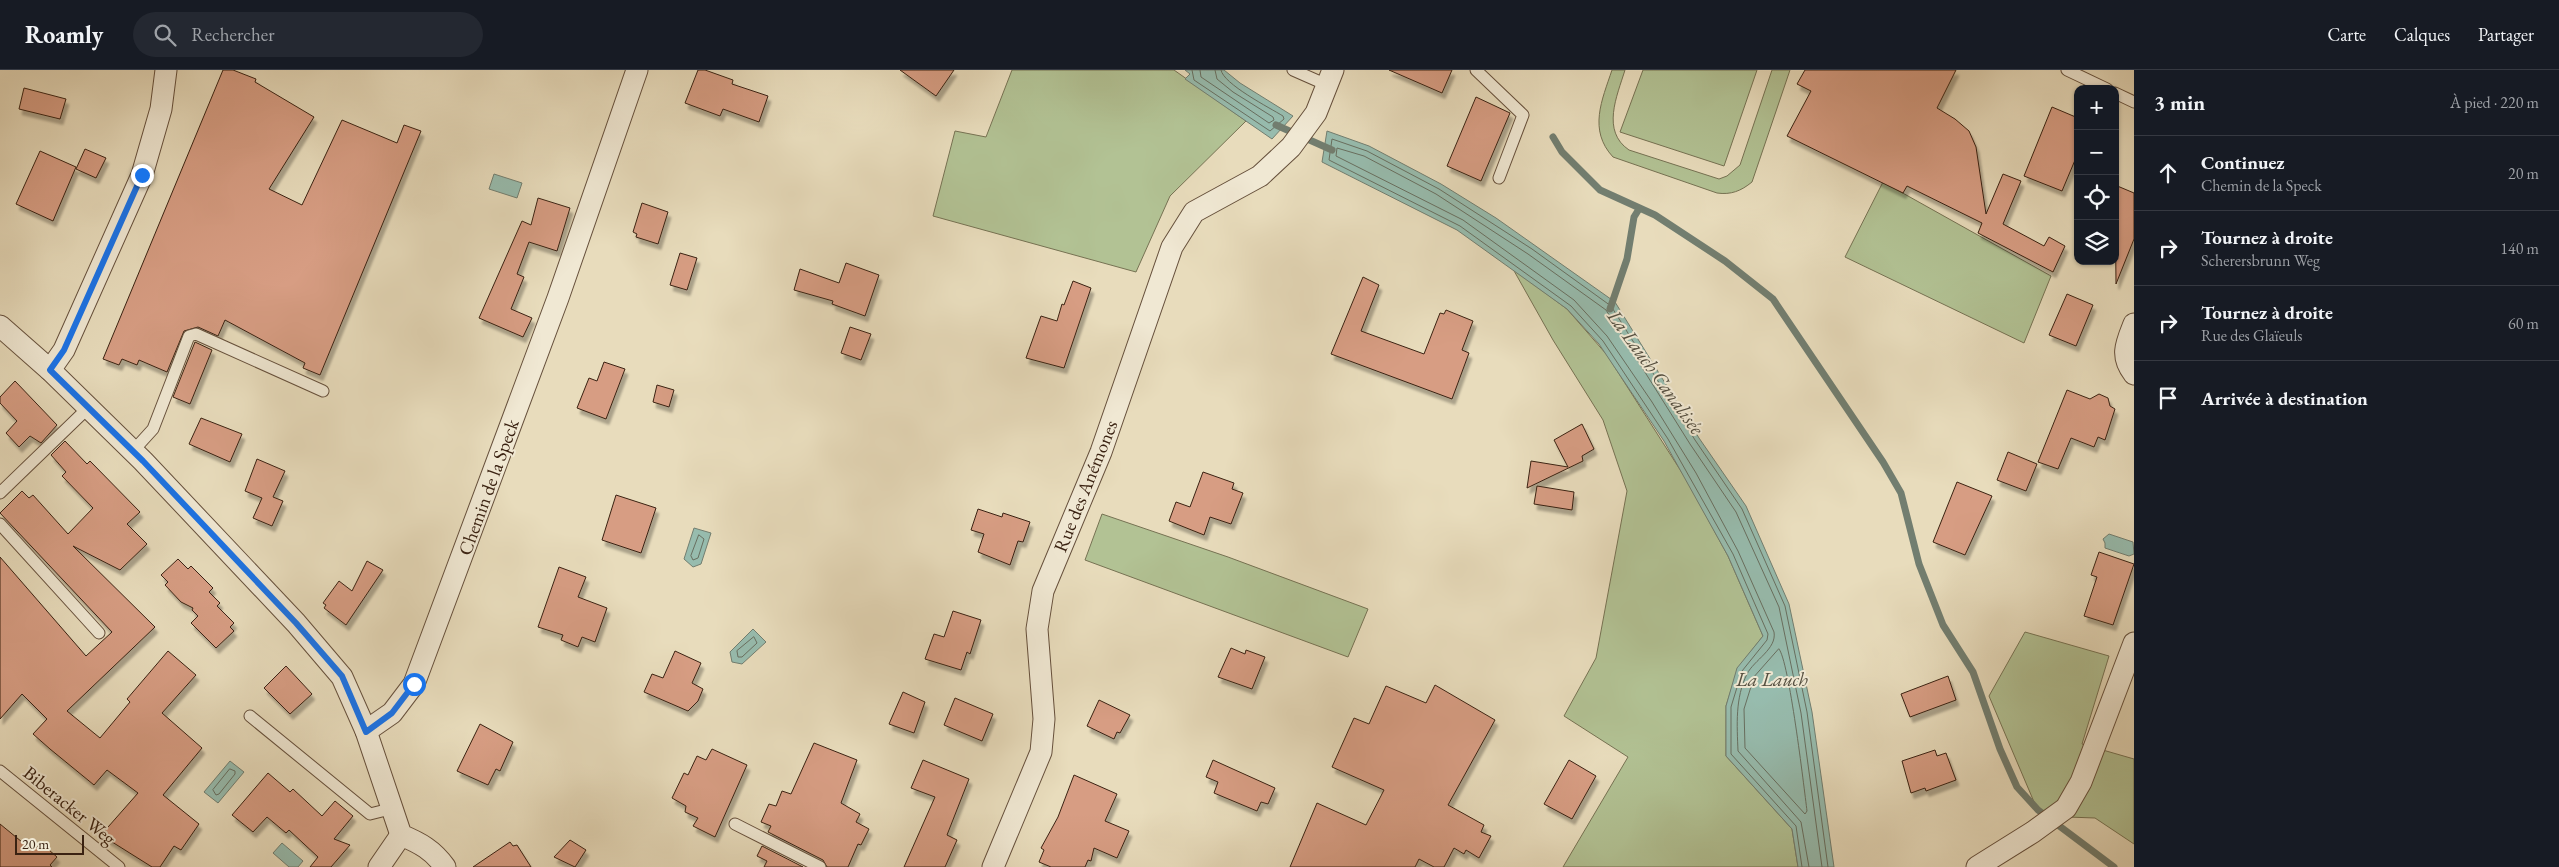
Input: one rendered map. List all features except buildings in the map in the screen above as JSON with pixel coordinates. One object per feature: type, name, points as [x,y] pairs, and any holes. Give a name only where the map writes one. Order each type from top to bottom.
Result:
[{"type":"street","points":[[50,370],[64,350],[142,175],[161,109],[166,70]]},
{"type":"street","name":"Chemin de la Speck","points":[[366,732],[392,713],[414,684],[558,298],[637,70]]},
{"type":"street","name":"Rue des Anémones","points":[[993,867],[1041,752],[1044,719],[1037,629],[1043,591],[1101,452],[1172,247],[1194,212],[1260,176],[1285,151],[1316,113],[1330,78]]},
{"type":"street","points":[[2134,324],[2126,344],[2126,364],[2134,374]]},
{"type":"street","points":[[0,326],[50,370],[133,451],[296,623],[342,676],[366,732],[394,808],[401,835],[379,867]]},
{"type":"street","points":[[1977,867],[2066,808],[2081,782],[2134,643]]},
{"type":"street","points":[[401,835],[425,846],[437,856],[445,867]]},
{"type":"lane","points":[[1293,70],[1330,78]]},
{"type":"lane","points":[[1476,70],[1523,115],[1499,178]]},
{"type":"lane","points":[[2067,70],[2099,85]]},
{"type":"lane","points":[[2119,95],[2134,102]]},
{"type":"lane","points":[[133,451],[153,429],[189,336],[196,334],[323,390]]},
{"type":"lane","points":[[0,493],[88,408]]},
{"type":"lane","points":[[0,524],[99,633]]},
{"type":"lane","points":[[250,716],[370,814],[394,808]]},
{"type":"lane","name":"Biberacker Weg","points":[[0,771],[118,867]]},
{"type":"lane","points":[[735,824],[820,867]]},
{"type":"shaded area","points":[[1012,70],[1174,70],[1246,121],[1170,196],[1136,272],[933,216],[955,131],[986,137]]},
{"type":"shaded area","points":[[1612,70],[1625,70],[1615,102],[1613,123],[1615,133],[1620,142],[1629,150],[1719,179],[1727,176],[1740,165],[1772,70],[1790,70],[1752,182],[1736,192],[1717,193],[1613,157],[1605,147],[1599,126],[1601,104]]},
{"type":"shaded area","points":[[1643,70],[1757,70],[1724,166],[1620,132]]},
{"type":"shaded area","points":[[1883,182],[2051,276],[2024,343],[1845,257]]},
{"type":"shaded area","points":[[1513,269],[1567,309],[1607,355],[1686,479],[1728,556],[1763,636],[1738,668],[1726,706],[1726,756],[1792,829],[1798,867],[1563,867],[1628,757],[1564,716],[1596,658],[1627,491],[1603,420],[1553,340]]},
{"type":"shaded area","points":[[1102,514],[1228,557],[1368,609],[1348,657],[1085,560]]},
{"type":"shaded area","points":[[2025,632],[2109,656],[2082,744],[2134,759],[2134,844],[2095,818],[2040,816],[1989,696]]},
{"type":"water","points":[[1185,70],[1224,70],[1240,83],[1293,116],[1272,139],[1185,79],[1190,74]]},
{"type":"water","name":"La Lauch","points":[[1327,131],[1369,146],[1441,184],[1496,218],[1615,302],[1699,438],[1746,506],[1789,604],[1812,712],[1834,867],[1798,867],[1792,829],[1726,756],[1726,706],[1737,668],[1763,636],[1728,556],[1664,441],[1599,344],[1567,309],[1457,230],[1322,162]]},
{"type":"water","points":[[494,174],[522,183],[517,198],[489,189]]},
{"type":"water","points":[[694,528],[711,533],[701,564],[693,567],[684,559]]},
{"type":"water","points":[[2109,534],[2133,542],[2134,554],[2129,556],[2105,548],[2103,539]]},
{"type":"water","points":[[753,629],[766,642],[742,664],[732,662],[730,652]]},
{"type":"water","points":[[230,761],[244,772],[218,803],[204,792]]},
{"type":"water","points":[[282,843],[303,861],[298,867],[289,867],[273,853]]},
{"type":"waterway","name":"La Lauch Canalisée","points":[[1276,125],[1332,150]]},
{"type":"waterway","points":[[1553,137],[1562,152],[1600,190],[1655,215],[1725,261],[1773,299],[1883,462],[1901,493],[1919,564],[1943,625],[1973,672],[2000,749],[2017,787],[2038,810],[2114,867]]},
{"type":"waterway","points":[[1610,309],[1627,259],[1634,217],[1639,209]]},
{"type":"route","points":[[142,175],[64,350],[50,370],[143,461],[296,623],[342,676],[366,732],[392,713],[414,684]]}]
